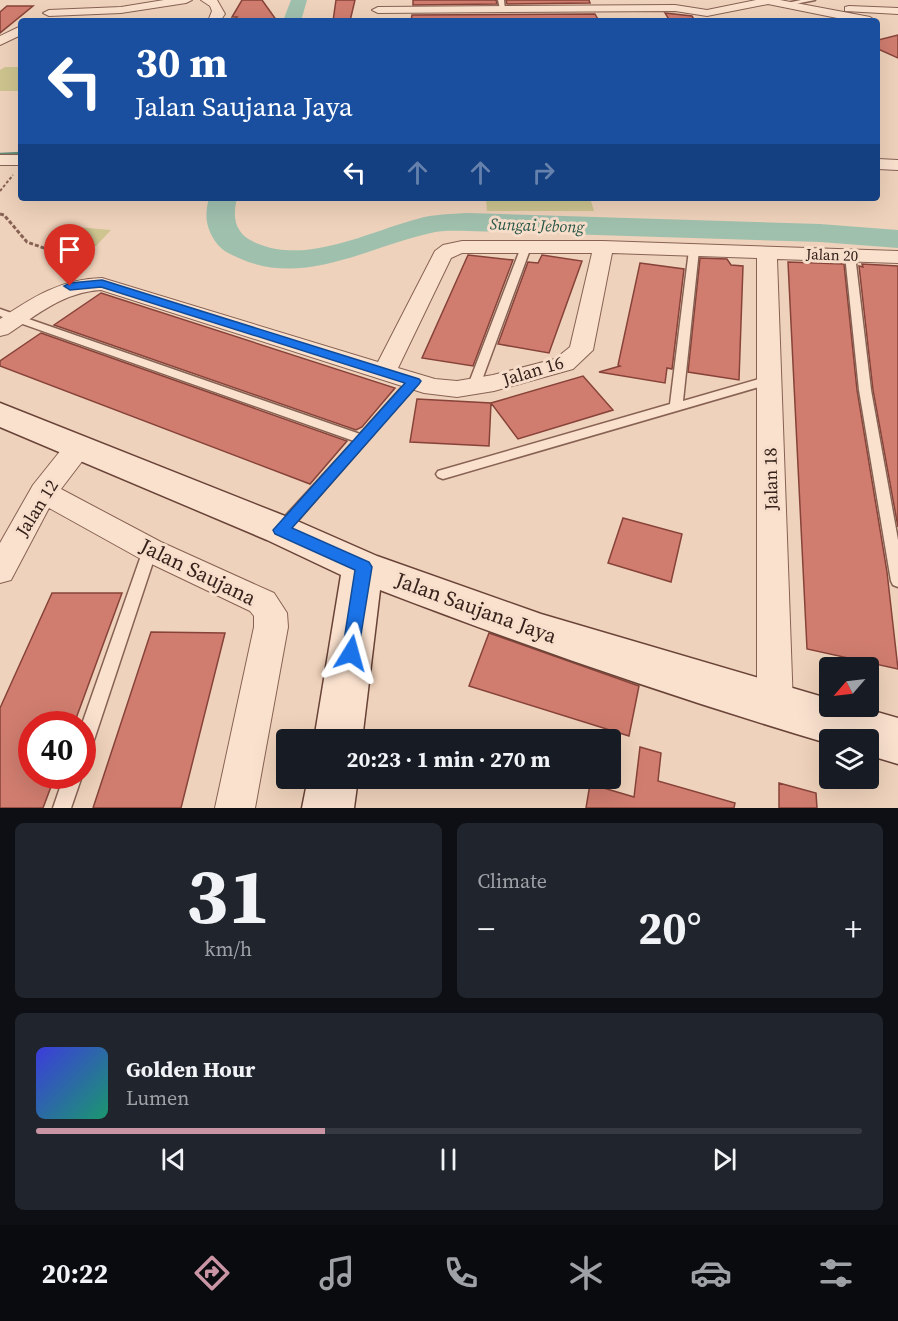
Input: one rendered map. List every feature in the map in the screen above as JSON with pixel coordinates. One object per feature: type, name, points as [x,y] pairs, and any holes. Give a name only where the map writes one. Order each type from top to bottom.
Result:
[{"type":"main road","name":"Jalan Saujana Jaya","points":[[0,414],[281,530],[363,567],[539,632],[775,706],[898,741]]},
{"type":"main road","points":[[340,729],[363,567]]},
{"type":"main road","points":[[328,808],[331,789]]},
{"type":"street","points":[[42,18],[62,0]]},
{"type":"street","points":[[49,13],[121,10],[186,0]]},
{"type":"street","points":[[207,0],[214,2],[217,7],[219,14],[216,18]]},
{"type":"street","points":[[378,10],[604,4],[689,9],[710,17],[765,0],[898,11]]},
{"type":"street","points":[[810,4],[859,18]]},
{"type":"street","points":[[0,48],[18,33]]},
{"type":"street","points":[[0,160],[18,160]]},
{"type":"street","points":[[880,164],[898,165]]},
{"type":"street","name":"Jalan 20","points":[[385,371],[442,255],[450,249],[462,246],[603,247],[898,257]]},
{"type":"street","name":"Jalan 16","points":[[70,286],[102,284],[433,387],[473,388],[551,368],[573,358],[581,350],[603,247]]},
{"type":"street","name":"Jalan 18","points":[[767,252],[775,706]]},
{"type":"street","points":[[6,320],[56,291],[70,286]]},
{"type":"street","name":"Jalan 12","points":[[0,572],[43,492],[79,447]]},
{"type":"street","name":"Jalan Saujana","points":[[43,492],[150,550],[262,602],[271,613],[271,627],[235,808]]},
{"type":"lane","points":[[473,388],[526,247]]},
{"type":"lane","points":[[676,406],[694,250]]},
{"type":"lane","points":[[850,255],[865,390],[898,581]]},
{"type":"lane","points":[[6,320],[362,439]]},
{"type":"lane","points":[[443,474],[769,380]]},
{"type":"lane","points":[[281,530],[414,381]]},
{"type":"lane","points":[[95,711],[150,550]]},
{"type":"lane","points":[[62,808],[69,789]]},
{"type":"path","points":[[0,213],[27,242],[72,258],[77,263],[76,274],[70,286]]},
{"type":"shaded area","points":[[5,67],[18,67],[18,91],[0,91],[0,70]]},
{"type":"shaded area","points":[[486,201],[591,201],[594,211],[487,211]]},
{"type":"shaded area","points":[[64,226],[111,230],[96,246],[48,242]]},
{"type":"building","points":[[242,0],[262,0],[275,18],[236,18],[232,17]]},
{"type":"building","points":[[336,0],[355,0],[351,18],[333,18]]},
{"type":"building","points":[[413,0],[496,0],[497,4],[413,5]]},
{"type":"building","points":[[506,0],[589,0],[590,3],[507,4]]},
{"type":"building","points":[[7,6],[33,6],[0,33],[0,12]]},
{"type":"building","points":[[665,13],[693,18],[668,18]]},
{"type":"building","points":[[595,14],[597,18],[412,18],[412,15]]},
{"type":"building","points":[[898,35],[898,58],[880,50],[880,40]]},
{"type":"building","points":[[468,255],[513,260],[473,366],[422,358]]},
{"type":"building","points":[[542,255],[582,261],[549,353],[498,344],[528,262],[538,263]]},
{"type":"building","points":[[700,258],[727,259],[731,265],[743,266],[739,380],[688,372]]},
{"type":"building","points":[[788,262],[844,264],[857,390],[887,572],[898,669],[879,665],[879,657],[843,657],[807,649]]},
{"type":"building","points":[[640,263],[684,269],[672,369],[667,368],[665,383],[599,372],[620,366],[618,365]]},
{"type":"building","points":[[862,264],[898,266],[898,527],[873,390],[859,266],[863,267]]},
{"type":"building","points":[[101,293],[395,388],[362,427],[356,430],[54,325]]},
{"type":"building","points":[[41,333],[347,441],[310,484],[0,366],[0,361]]},
{"type":"building","points":[[583,376],[613,410],[518,439],[491,403]]},
{"type":"building","points":[[417,399],[491,403],[489,446],[410,442]]},
{"type":"building","points":[[623,518],[682,534],[671,582],[608,563]]},
{"type":"building","points":[[52,593],[122,593],[79,711],[18,711],[18,789],[50,789],[43,808],[0,808],[0,708]]},
{"type":"building","points":[[151,632],[225,633],[181,808],[93,808]]},
{"type":"building","points":[[489,633],[639,686],[629,736],[621,734],[621,729],[607,729],[469,686]]},
{"type":"building","points":[[640,747],[661,753],[658,781],[735,803],[734,808],[586,808],[589,789],[607,789],[634,797]]},
{"type":"building","points":[[779,783],[816,793],[817,808],[779,808]]},
{"type":"waterway","name":"Sungai Jebong","points":[[293,18],[299,0]]},
{"type":"waterway","points":[[0,155],[18,154]]},
{"type":"waterway","name":"Sungai Jebong","points":[[222,201],[221,225],[231,242],[259,255],[282,259],[332,254],[427,225],[468,222],[820,233],[898,239]]},
{"type":"route","points":[[70,286],[88,283],[102,284],[414,381],[281,530],[363,567],[351,653]]}]
